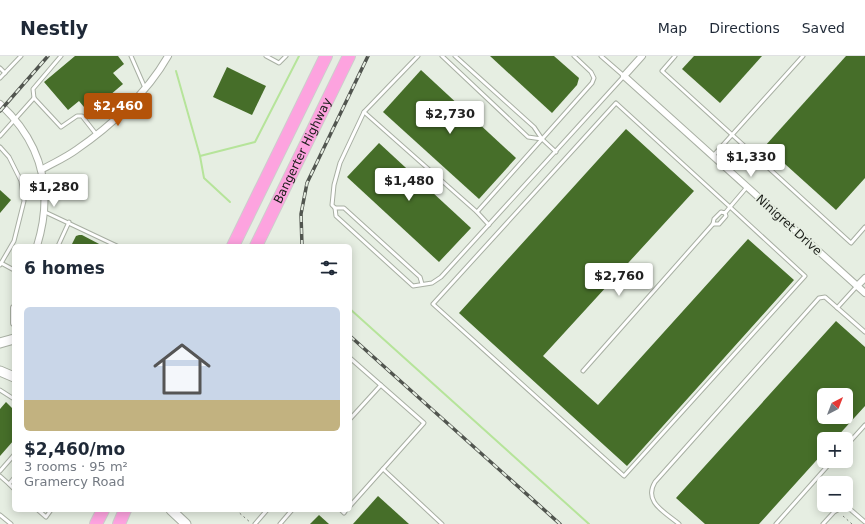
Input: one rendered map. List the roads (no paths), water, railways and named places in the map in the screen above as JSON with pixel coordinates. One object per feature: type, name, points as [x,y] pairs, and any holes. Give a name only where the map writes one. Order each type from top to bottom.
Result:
[{"type":"highway","name":"Bangerter Highway","points":[[234,244],[326,56]]},
{"type":"highway","name":"Bangerter Highway","points":[[257,244],[349,56]]},
{"type":"highway","points":[[96,524],[102,512]]},
{"type":"highway","points":[[119,524],[124,512]]},
{"type":"street","points":[[41,170],[76,151],[128,106],[155,77],[168,56]]},
{"type":"street","points":[[624,76],[642,56]]},
{"type":"street","name":"Ninigret Drive","points":[[624,76],[865,294]]},
{"type":"street","points":[[0,104],[16,120],[29,138],[41,170],[45,186],[45,212],[44,224],[38,244]]},
{"type":"street","points":[[857,286],[865,278]]},
{"type":"street","points":[[0,343],[12,340]]},
{"type":"street","points":[[0,371],[12,376]]},
{"type":"street","points":[[173,512],[186,524]]},
{"type":"lane","points":[[0,78],[20,56]]},
{"type":"lane","points":[[61,56],[36,83],[33,89],[34,98],[61,127],[77,116],[82,116],[96,134]]},
{"type":"lane","points":[[131,56],[145,88]]},
{"type":"lane","points":[[266,56],[279,63],[286,56]]},
{"type":"lane","points":[[418,56],[364,112],[340,163],[334,185],[332,205],[335,208],[336,216],[413,286],[432,283],[441,277],[624,76],[600,56]]},
{"type":"lane","points":[[442,56],[528,137],[542,139]]},
{"type":"lane","points":[[455,56],[534,127],[542,139],[556,152]]},
{"type":"lane","points":[[477,212],[592,83],[594,78],[591,72],[574,56]]},
{"type":"lane","points":[[604,60],[608,56]]},
{"type":"lane","points":[[675,56],[662,71],[851,243],[865,227]]},
{"type":"lane","points":[[713,156],[803,56]]},
{"type":"lane","points":[[0,68],[5,73]]},
{"type":"lane","points":[[0,136],[16,120],[34,98]]},
{"type":"lane","points":[[616,103],[730,207],[805,276],[624,476],[433,304],[616,103]]},
{"type":"lane","points":[[364,112],[477,212],[489,225]]},
{"type":"lane","points":[[0,147],[9,157],[21,181],[24,201],[13,244]]},
{"type":"lane","points":[[583,371],[713,224],[714,219],[721,212],[724,213],[748,187]]},
{"type":"lane","points":[[335,208],[344,208],[420,277],[422,284]]},
{"type":"lane","points":[[45,212],[113,244]]},
{"type":"lane","points":[[713,224],[719,224],[726,216],[724,213]]},
{"type":"lane","points":[[59,244],[69,222]]},
{"type":"lane","points":[[12,245],[1,264],[12,269]]},
{"type":"lane","points":[[837,308],[857,286]]},
{"type":"lane","points":[[679,524],[652,500],[650,492],[655,482],[819,298],[824,298],[865,332]]},
{"type":"lane","points":[[352,360],[424,423],[352,504]]},
{"type":"lane","points":[[352,417],[381,385]]},
{"type":"lane","points":[[0,390],[12,398]]},
{"type":"lane","points":[[853,438],[865,424]]},
{"type":"lane","points":[[0,471],[12,457]]},
{"type":"lane","points":[[776,524],[826,468]]},
{"type":"lane","points":[[383,469],[442,524]]},
{"type":"lane","points":[[0,476],[12,487]]},
{"type":"lane","points":[[9,484],[12,480]]},
{"type":"lane","points":[[823,524],[834,512],[843,507],[851,510],[865,522]]},
{"type":"lane","points":[[40,512],[46,517],[50,512]]},
{"type":"lane","points":[[253,524],[265,512]]},
{"type":"lane","points":[[280,524],[290,512]]},
{"type":"lane","points":[[0,515],[10,524]]},
{"type":"waterway","points":[[200,156],[255,142],[299,56]]},
{"type":"waterway","points":[[176,71],[200,156],[204,178],[230,202]]},
{"type":"waterway","points":[[352,311],[589,524]]},
{"type":"railway","points":[[0,111],[48,56]]},
{"type":"railway","points":[[302,244],[301,214],[307,183],[368,56]]},
{"type":"railway","points":[[352,338],[560,524]]}]
